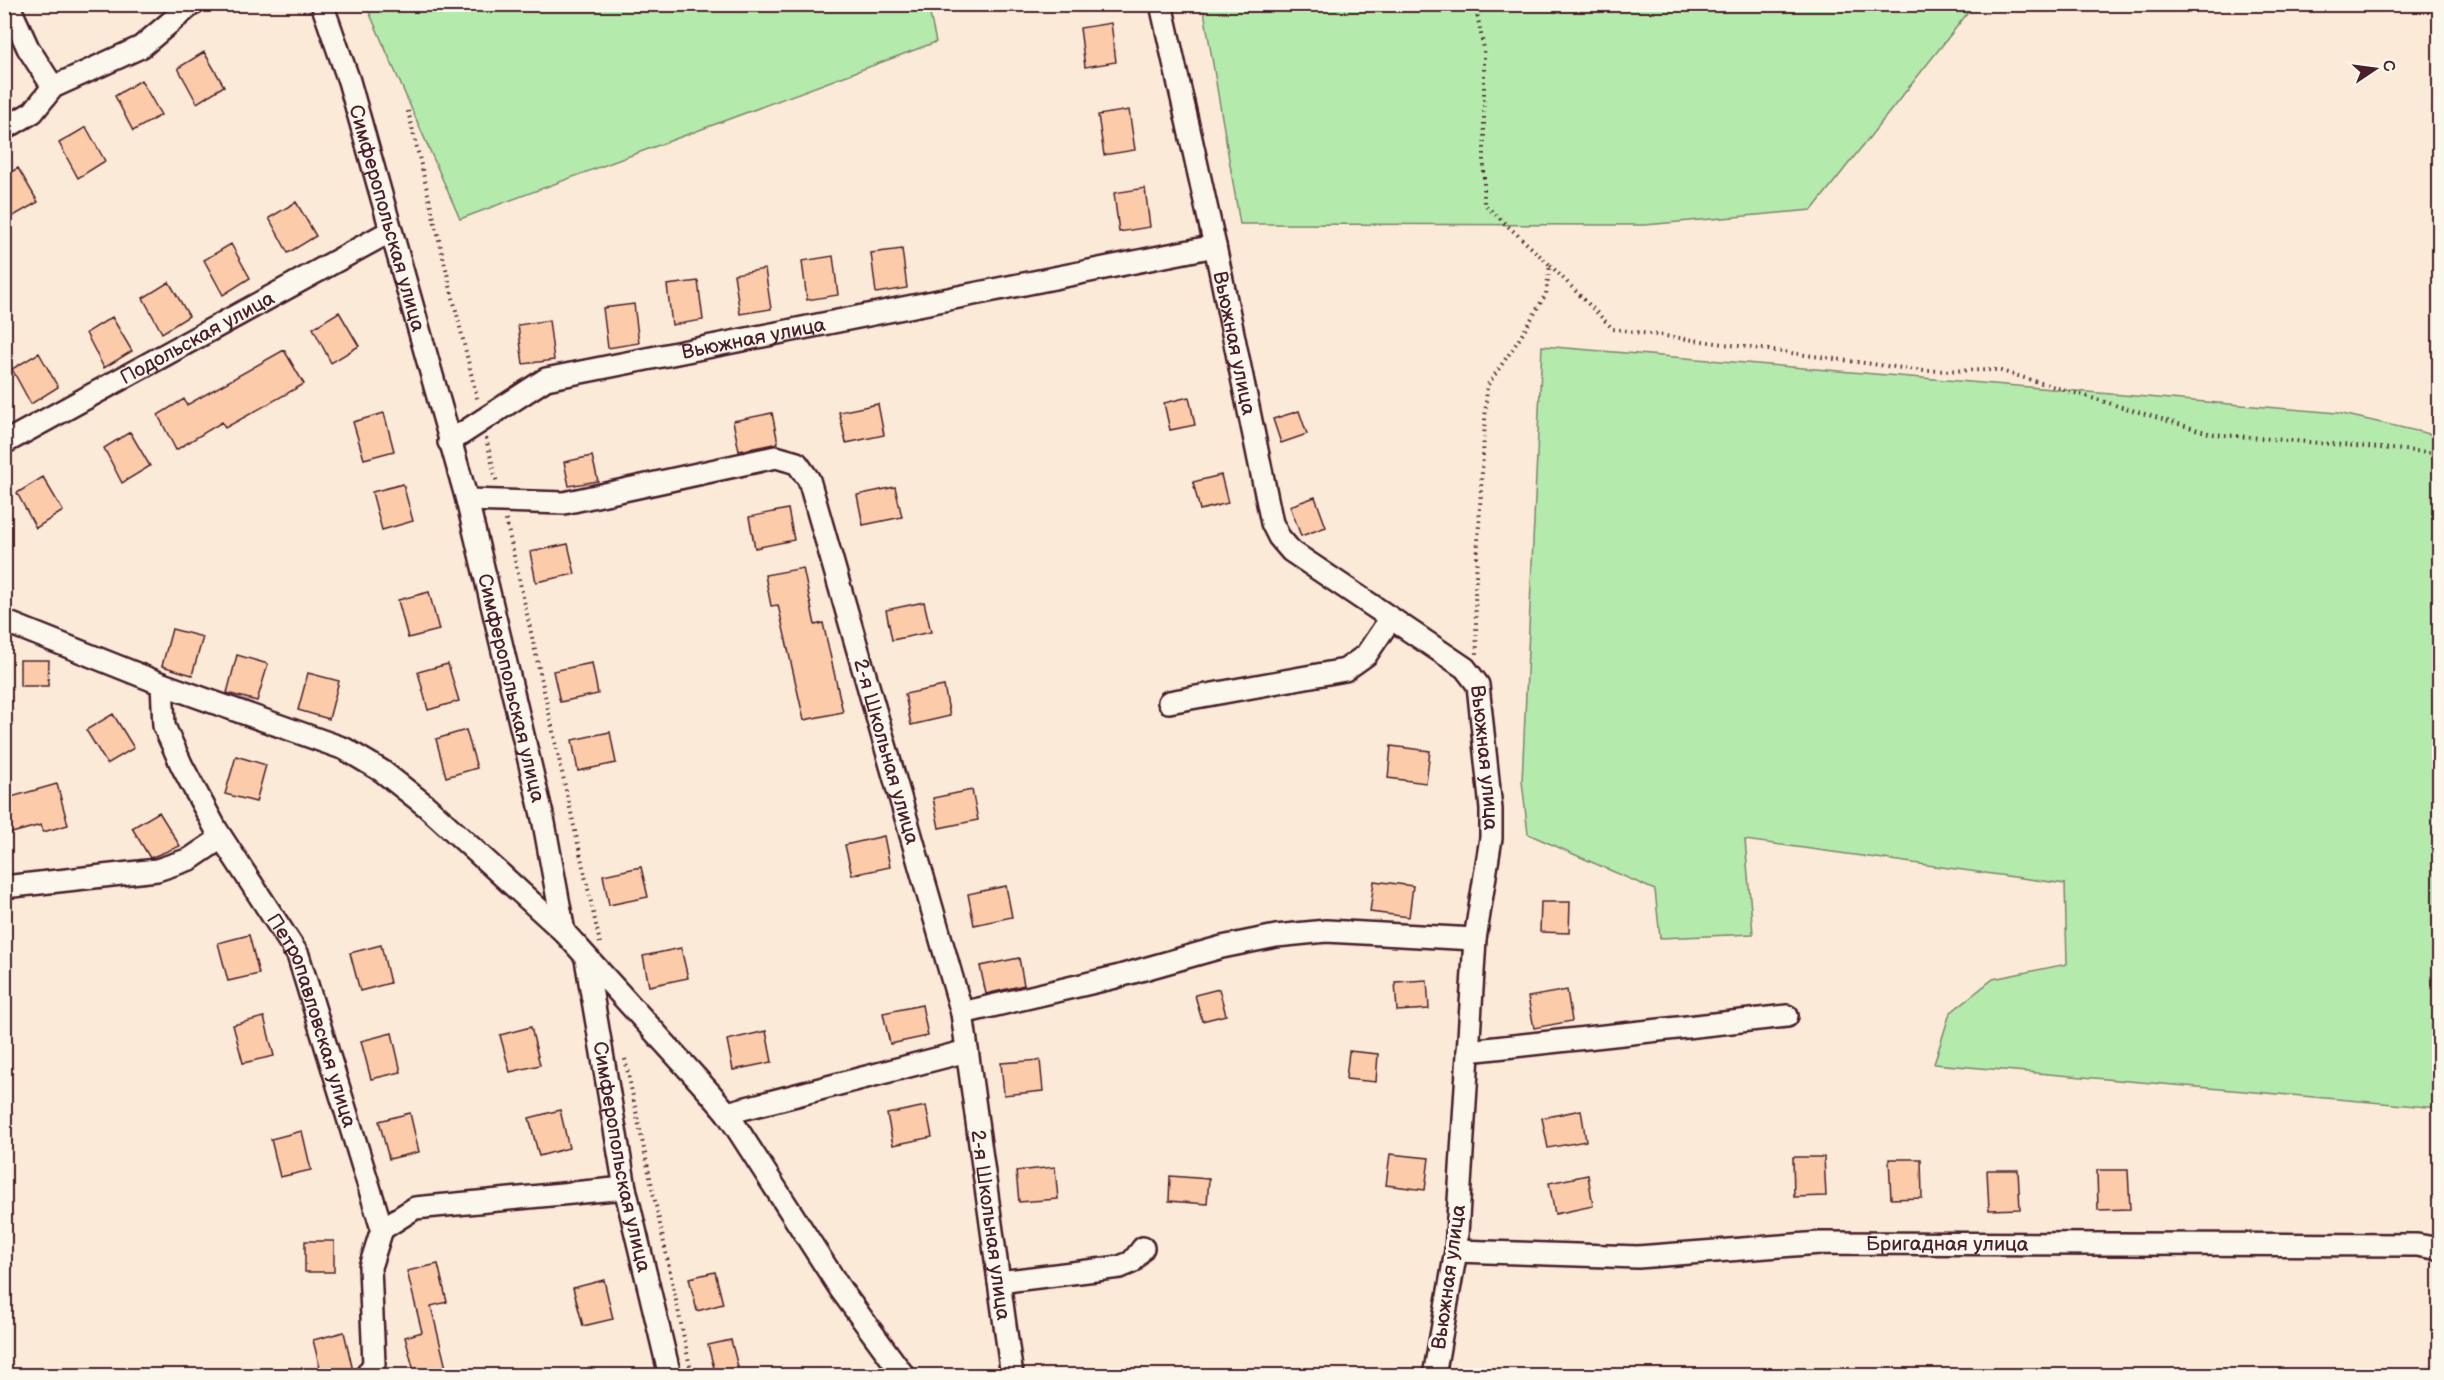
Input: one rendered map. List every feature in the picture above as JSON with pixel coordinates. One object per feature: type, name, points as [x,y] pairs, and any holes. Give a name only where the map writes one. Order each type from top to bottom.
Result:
[{"type":"street","points":[[8,4],[28,48],[53,87]]},
{"type":"street","points":[[4,129],[33,112],[53,87],[141,47],[192,4]]},
{"type":"street","name":"Симферопольская улица","points":[[321,4],[349,81],[389,232],[467,500],[544,823],[564,932],[594,955],[625,1188],[670,1376]]},
{"type":"street","name":"Вьюжная улица","points":[[1161,4],[1276,530],[1291,551],[1465,668],[1478,685],[1491,809],[1491,838],[1475,939],[1456,1251],[1434,1376]]},
{"type":"street","name":"Подольская улица","points":[[4,443],[389,232]]},
{"type":"street","name":"Вьюжная улица","points":[[449,442],[546,379],[1215,246]]},
{"type":"street","name":"2-я Школьная улица","points":[[467,500],[564,503],[776,457],[797,463],[809,480],[962,1013],[1012,1376]]},
{"type":"street","points":[[1169,702],[1344,670],[1366,655],[1391,618]]},
{"type":"street","points":[[4,621],[162,684],[345,749],[366,760],[425,805],[564,932]]},
{"type":"street","name":"Петропавловская улица","points":[[162,684],[164,726],[182,766],[221,838],[298,955],[382,1229]]},
{"type":"street","points":[[4,888],[157,870],[190,859],[221,838]]},
{"type":"street","points":[[962,1013],[1116,977],[1222,947],[1276,936],[1326,931],[1475,939]]},
{"type":"street","points":[[594,955],[727,1113],[841,1290],[904,1376]]},
{"type":"street","points":[[1468,1051],[1787,1016]]},
{"type":"street","points":[[727,1113],[967,1051]]},
{"type":"street","points":[[366,1376],[374,1364],[370,1267],[382,1229],[415,1208],[625,1188]]},
{"type":"street","name":"Бригадная улица","points":[[1456,1251],[1638,1257],[1820,1243],[2417,1245],[2439,1249]]},
{"type":"street","points":[[999,1282],[1120,1267],[1132,1262],[1143,1248]]},
{"type":"path","points":[[1474,4],[1484,49],[1484,204],[1550,265],[1613,329],[1924,371],[1998,370],[2212,434],[2439,453]]},
{"type":"path","points":[[408,111],[502,501],[594,955]]},
{"type":"path","points":[[1478,685],[1475,593],[1486,386],[1520,338],[1546,294],[1550,265]]},
{"type":"path","points":[[624,1053],[692,1376]]},
{"type":"green space","points":[[1203,4],[1974,5],[1812,210],[1645,225],[1240,224]]},
{"type":"green space","points":[[366,5],[928,5],[936,42],[460,219]]},
{"type":"green space","points":[[1542,346],[2338,413],[2439,436],[2439,1108],[1934,1064],[1950,1013],[1993,979],[2067,964],[2065,884],[1745,840],[1753,934],[1660,938],[1655,890],[1528,834],[1522,781]]},
{"type":"building","points":[[1111,23],[1116,62],[1085,67],[1080,28]]},
{"type":"building","points":[[204,52],[224,86],[197,103],[178,68]]},
{"type":"building","points":[[141,80],[161,115],[133,131],[115,96]]},
{"type":"building","points":[[1129,110],[1135,150],[1104,155],[1098,115]]},
{"type":"building","points":[[86,127],[105,161],[78,178],[59,143]]},
{"type":"building","points":[[18,168],[38,202],[10,218],[4,207],[4,176]]},
{"type":"building","points":[[1145,188],[1150,227],[1119,232],[1114,193]]},
{"type":"building","points":[[296,202],[316,236],[288,253],[269,218]]},
{"type":"building","points":[[231,244],[250,278],[223,295],[204,260]]},
{"type":"building","points":[[902,249],[907,288],[876,293],[871,253]]},
{"type":"building","points":[[833,256],[838,295],[807,300],[802,261]]},
{"type":"building","points":[[765,269],[771,309],[740,314],[734,274]]},
{"type":"building","points":[[698,281],[703,320],[672,325],[667,285]]},
{"type":"building","points":[[169,282],[189,316],[162,333],[143,298]]},
{"type":"building","points":[[634,304],[639,343],[608,348],[603,308]]},
{"type":"building","points":[[339,312],[359,346],[331,363],[313,328]]},
{"type":"building","points":[[112,317],[132,351],[104,368],[86,333]]},
{"type":"building","points":[[549,320],[554,360],[523,364],[518,325]]},
{"type":"building","points":[[284,350],[304,384],[225,428],[222,422],[176,450],[158,415],[184,399],[187,405]]},
{"type":"building","points":[[39,353],[58,387],[31,404],[12,369]]},
{"type":"building","points":[[1189,397],[1195,425],[1170,430],[1164,403]]},
{"type":"building","points":[[878,404],[884,435],[846,443],[839,412]]},
{"type":"building","points":[[1299,411],[1307,434],[1281,443],[1273,419]]},
{"type":"building","points":[[384,413],[394,451],[364,459],[353,422]]},
{"type":"building","points":[[772,413],[778,443],[739,451],[733,421]]},
{"type":"building","points":[[130,432],[150,466],[122,483],[104,448]]},
{"type":"building","points":[[592,456],[598,481],[569,486],[564,462]]},
{"type":"building","points":[[1221,475],[1228,503],[1200,510],[1193,482]]},
{"type":"building","points":[[43,477],[63,511],[36,528],[17,493]]},
{"type":"building","points":[[403,484],[413,521],[382,530],[372,492]]},
{"type":"building","points":[[895,487],[902,517],[863,525],[857,495]]},
{"type":"building","points":[[1315,497],[1326,527],[1301,536],[1290,506]]},
{"type":"building","points":[[788,509],[794,540],[755,548],[749,517]]},
{"type":"building","points":[[568,544],[575,574],[536,582],[530,552]]},
{"type":"building","points":[[803,568],[815,625],[823,623],[843,712],[804,720],[778,605],[771,606],[765,575]]},
{"type":"building","points":[[429,592],[439,630],[408,638],[398,600]]},
{"type":"building","points":[[924,602],[931,632],[892,640],[886,610]]},
{"type":"building","points":[[172,629],[203,637],[192,675],[162,666]]},
{"type":"building","points":[[237,655],[268,664],[257,701],[227,693]]},
{"type":"building","points":[[20,660],[49,660],[48,686],[20,686]]},
{"type":"building","points":[[592,663],[598,694],[560,702],[553,671]]},
{"type":"building","points":[[448,664],[459,701],[428,710],[418,672]]},
{"type":"building","points":[[308,673],[339,681],[329,719],[298,710]]},
{"type":"building","points":[[944,686],[950,716],[911,725],[905,694]]},
{"type":"building","points":[[113,714],[134,748],[107,764],[86,730]]},
{"type":"building","points":[[466,730],[477,768],[446,777],[436,739]]},
{"type":"building","points":[[610,732],[616,763],[578,771],[572,740]]},
{"type":"building","points":[[1391,746],[1430,751],[1426,783],[1388,778]]},
{"type":"building","points":[[236,756],[266,765],[256,802],[225,794]]},
{"type":"building","points":[[57,784],[68,825],[43,832],[41,825],[8,834],[4,821],[4,799]]},
{"type":"building","points":[[972,790],[978,820],[939,828],[933,798]]},
{"type":"building","points":[[159,812],[180,846],[150,858],[132,828]]},
{"type":"building","points":[[884,836],[890,867],[852,875],[845,845]]},
{"type":"building","points":[[641,867],[648,897],[609,905],[603,875]]},
{"type":"building","points":[[1374,881],[1413,886],[1409,917],[1370,912]]},
{"type":"building","points":[[1006,886],[1012,917],[974,925],[968,894]]},
{"type":"building","points":[[1541,902],[1570,902],[1569,933],[1540,932]]},
{"type":"building","points":[[249,935],[259,974],[228,981],[218,943]]},
{"type":"building","points":[[381,945],[390,983],[360,991],[350,953]]},
{"type":"building","points":[[681,948],[688,978],[649,986],[643,956]]},
{"type":"building","points":[[1019,958],[1024,985],[986,994],[980,966]]},
{"type":"building","points":[[1427,980],[1429,1009],[1397,1011],[1395,982]]},
{"type":"building","points":[[1219,989],[1226,1015],[1202,1021],[1195,995]]},
{"type":"building","points":[[1567,990],[1572,1021],[1534,1028],[1528,997]]},
{"type":"building","points":[[922,1005],[928,1036],[890,1044],[883,1013]]},
{"type":"building","points":[[264,1017],[274,1056],[243,1063],[233,1025]]},
{"type":"building","points":[[531,1027],[540,1065],[510,1072],[500,1035]]},
{"type":"building","points":[[766,1031],[772,1062],[733,1070],[727,1040]]},
{"type":"building","points":[[392,1033],[401,1072],[371,1079],[361,1041]]},
{"type":"building","points":[[1349,1051],[1378,1054],[1376,1082],[1346,1079]]},
{"type":"building","points":[[1040,1060],[1043,1091],[1004,1095],[1001,1063]]},
{"type":"building","points":[[926,1106],[932,1137],[893,1145],[887,1114]]},
{"type":"building","points":[[560,1110],[569,1148],[539,1156],[529,1118]]},
{"type":"building","points":[[1581,1110],[1586,1141],[1548,1148],[1542,1118]]},
{"type":"building","points":[[410,1113],[419,1152],[389,1159],[379,1121]]},
{"type":"building","points":[[302,1131],[311,1170],[280,1177],[271,1139]]},
{"type":"building","points":[[1390,1154],[1429,1158],[1425,1190],[1386,1185]]},
{"type":"building","points":[[1793,1157],[1824,1157],[1826,1196],[1794,1197]]},
{"type":"building","points":[[1889,1159],[1921,1159],[1922,1198],[1891,1199]]},
{"type":"building","points":[[1055,1167],[1058,1199],[1019,1202],[1016,1171]]},
{"type":"building","points":[[1987,1170],[2018,1170],[2020,1209],[1989,1210]]},
{"type":"building","points":[[2097,1170],[2128,1170],[2130,1209],[2098,1210]]},
{"type":"building","points":[[1588,1175],[1593,1206],[1555,1214],[1549,1183]]},
{"type":"building","points":[[1170,1176],[1209,1179],[1207,1204],[1169,1201]]},
{"type":"building","points":[[305,1241],[334,1241],[334,1272],[305,1272]]},
{"type":"building","points":[[438,1264],[447,1302],[431,1306],[446,1368],[415,1375],[405,1337],[422,1332],[407,1271]]},
{"type":"building","points":[[715,1272],[723,1304],[697,1311],[689,1278]]},
{"type":"building","points":[[604,1280],[613,1319],[583,1326],[573,1288]]},
{"type":"building","points":[[344,1332],[353,1371],[322,1376],[313,1340]]},
{"type":"building","points":[[731,1340],[738,1367],[715,1372],[708,1345]]}]
